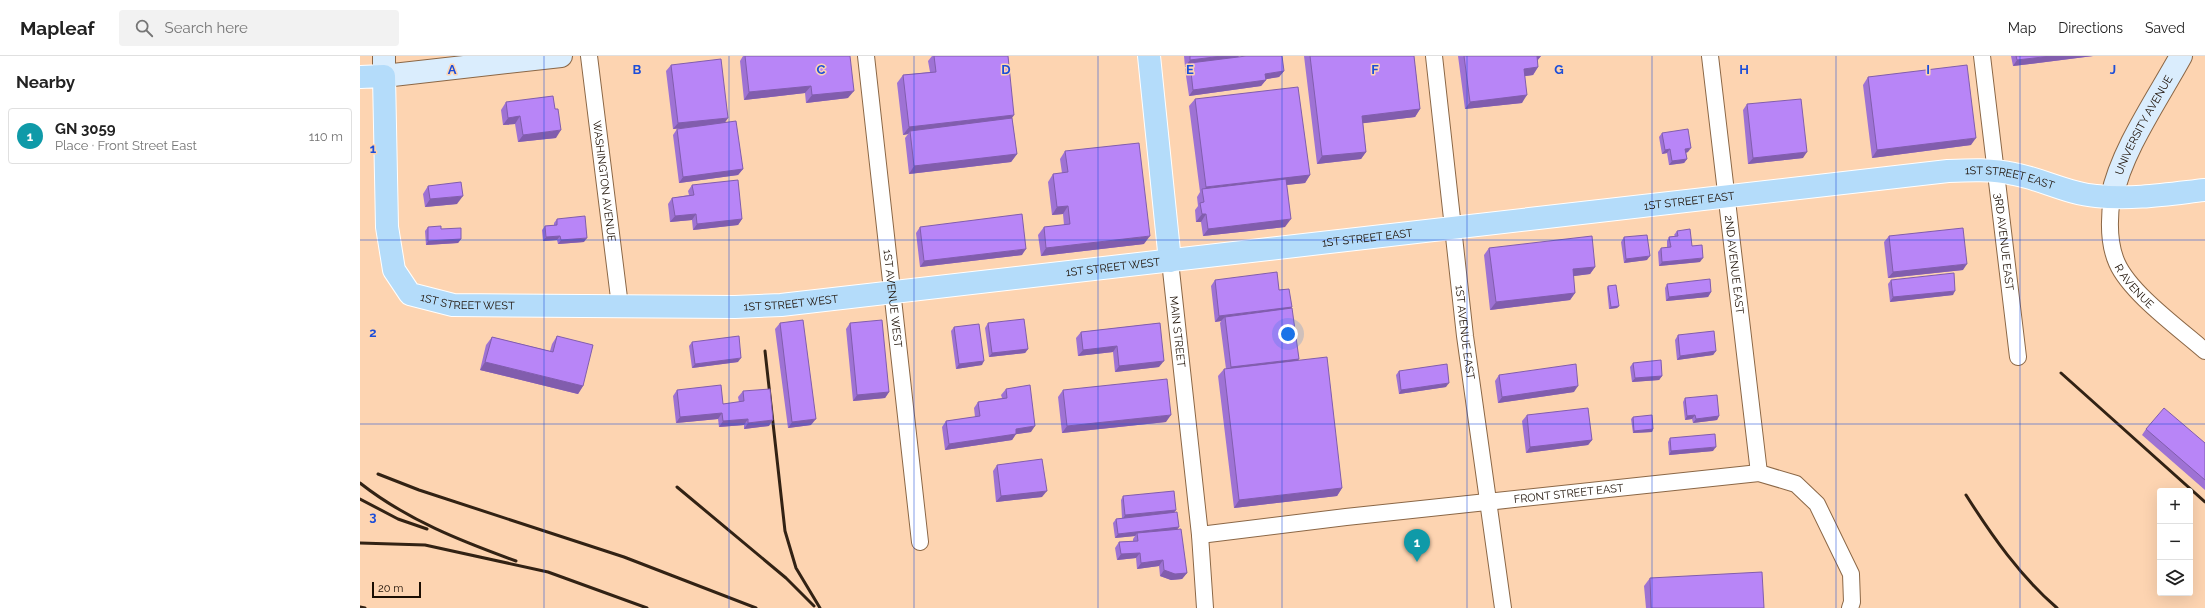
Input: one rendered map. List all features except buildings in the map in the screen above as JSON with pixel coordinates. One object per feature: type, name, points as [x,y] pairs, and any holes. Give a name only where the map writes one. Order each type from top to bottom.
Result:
[{"type":"main road","name":"MAIN STREET","points":[[1149,56],[1170,261]]},
{"type":"main road","points":[[360,77],[384,66]]},
{"type":"main road","name":"1ST STREET WEST","points":[[384,66],[388,227],[394,270],[410,294],[453,304],[758,306],[892,293],[1170,261]]},
{"type":"main road","name":"1ST STREET EAST","points":[[1170,261],[1948,171],[1995,171],[2020,175],[2081,194],[2112,197],[2205,190]]},
{"type":"street","points":[[384,66],[561,56]]},
{"type":"street","name":"WASHINGTON AVENUE","points":[[589,56],[620,306]]},
{"type":"street","name":"1ST AVENUE WEST","points":[[866,56],[920,542]]},
{"type":"street","name":"1ST AVENUE EAST","points":[[1434,56],[1453,228],[1487,502],[1503,608]]},
{"type":"street","name":"2ND AVENUE EAST","points":[[1710,56],[1759,473]]},
{"type":"street","name":"3RD AVENUE EAST","points":[[1982,56],[2018,356]]},
{"type":"street","name":"UNIVERSITY AVENUE","points":[[2112,197],[2115,182],[2126,156],[2181,56]]},
{"type":"street","name":"R AVENUE","points":[[2112,197],[2109,225],[2112,246],[2116,263],[2125,278],[2205,351]]},
{"type":"street","name":"MAIN STREET","points":[[1170,261],[1200,535],[1205,608]]},
{"type":"street","name":"FRONT STREET EAST","points":[[1200,535],[1346,517],[1759,473],[1796,484],[1817,504],[1836,540],[1851,574],[1852,602],[1850,608]]},
{"type":"railway","points":[[765,351],[785,531],[796,568],[820,608]]},
{"type":"railway","points":[[2061,373],[2205,502]]},
{"type":"railway","points":[[378,474],[419,490],[624,557],[756,608]]},
{"type":"railway","points":[[360,483],[396,508],[416,519],[475,546],[516,561]]},
{"type":"railway","points":[[677,487],[786,578],[814,606]]},
{"type":"railway","points":[[1966,495],[2007,555],[2031,583],[2057,608]]},
{"type":"railway","points":[[360,499],[398,519],[427,529]]},
{"type":"railway","points":[[360,543],[425,545],[548,572],[647,608]]},
{"type":"railway","points":[[360,607],[365,608]]},
{"type":"place","name":"GN 3059","points":[[1417,562]]}]
